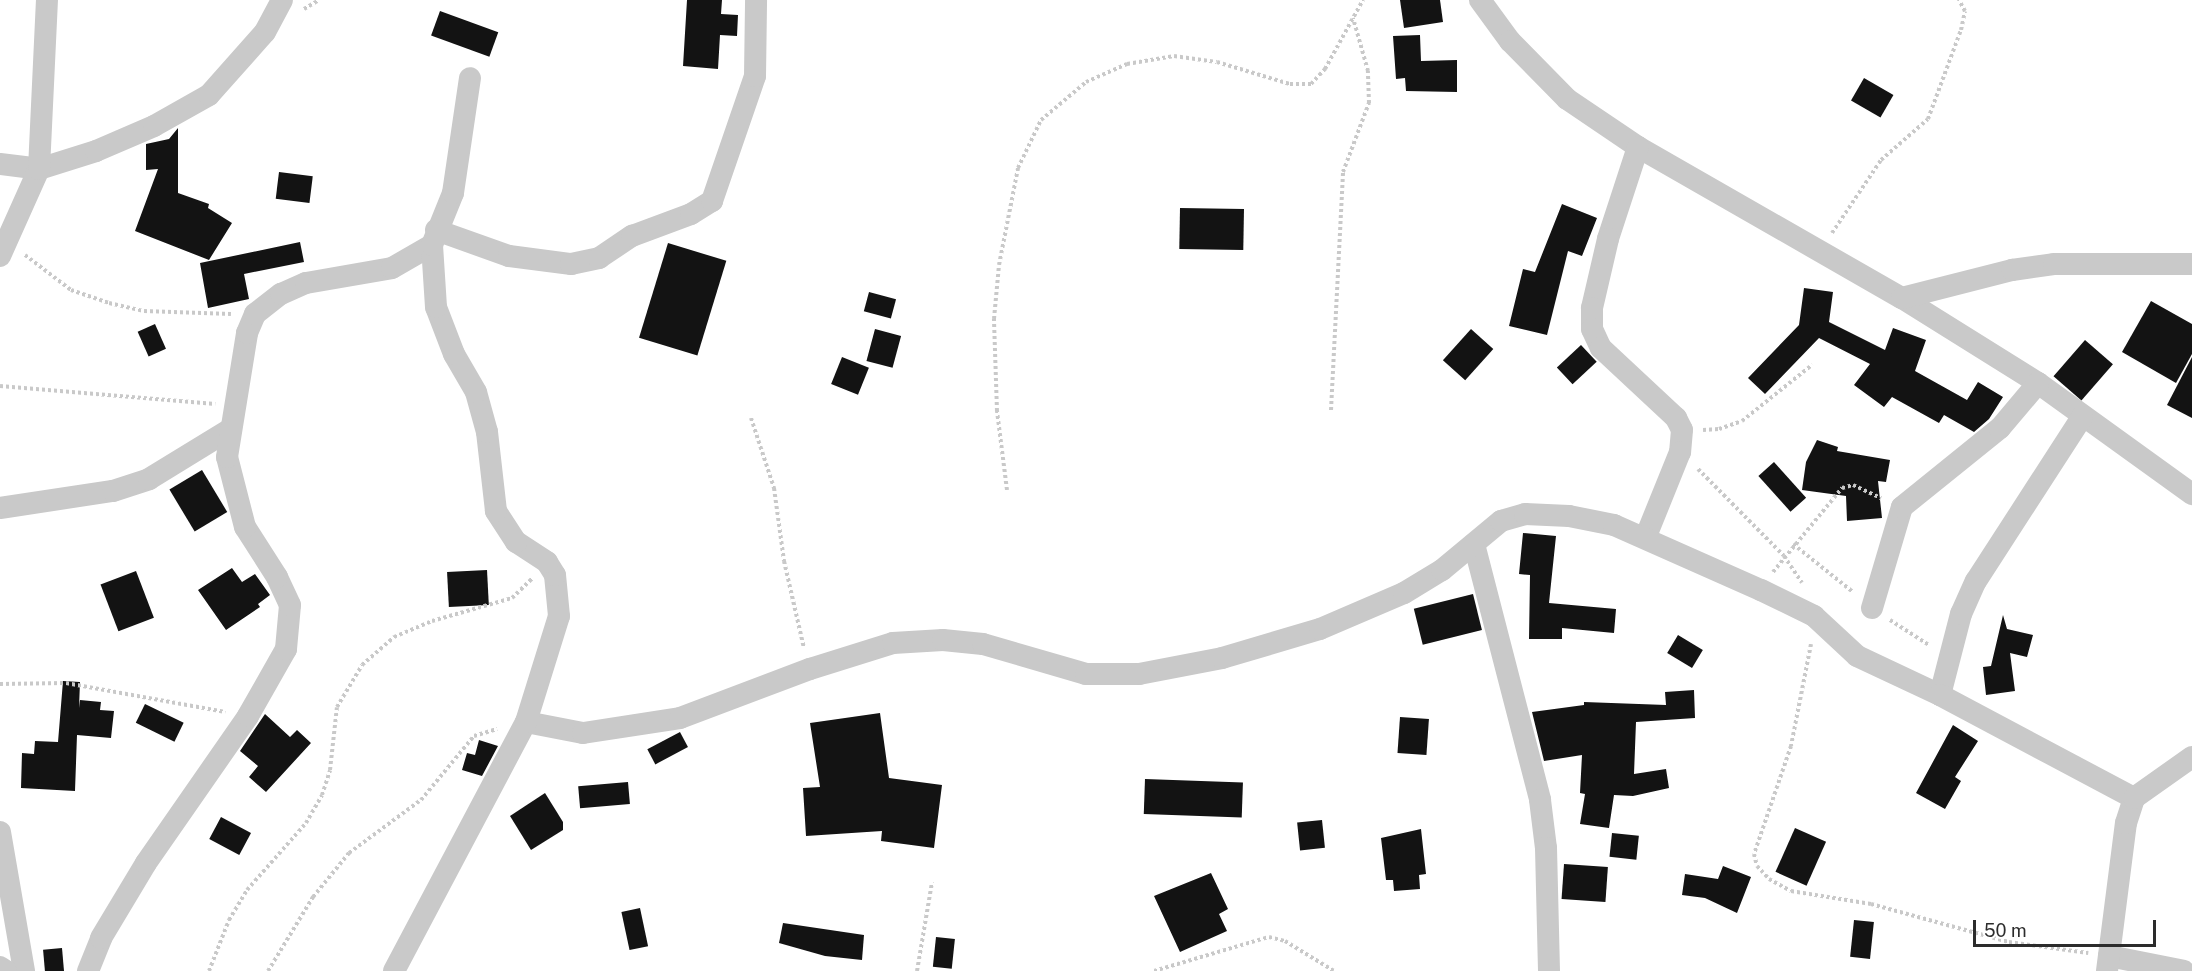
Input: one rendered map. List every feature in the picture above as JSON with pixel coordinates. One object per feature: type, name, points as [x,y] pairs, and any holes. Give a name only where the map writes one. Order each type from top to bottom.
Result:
[{"type":"street","points":[[4,249],[39,169],[47,0]]},
{"type":"street","points":[[0,164],[39,169],[96,151],[154,126],[209,95],[266,32],[282,0]]},
{"type":"street","points":[[434,237],[509,256],[571,264],[599,258],[632,236],[691,214],[712,201],[754,76],[756,0]]},
{"type":"street","points":[[1480,0],[1510,41],[1568,99],[1638,147],[1902,298],[2038,383],[2082,417],[2192,494]]},
{"type":"street","points":[[393,971],[523,727],[559,616],[557,584],[547,562],[516,542],[496,511],[487,432],[476,393],[454,354],[436,307],[434,237],[453,193],[459,166],[470,78]]},
{"type":"street","points":[[1638,147],[1608,239],[1592,308],[1592,329],[1601,348],[1676,418],[1681,441],[1646,536]]},
{"type":"street","points":[[88,971],[101,938],[146,863],[248,716],[286,649],[290,605],[277,577],[245,527],[227,457],[229,430],[237,405],[247,333],[255,314],[281,294],[306,283],[392,268],[434,237]]},
{"type":"street","points":[[1902,298],[2012,270],[2054,264],[2192,264]]},
{"type":"street","points":[[1872,608],[1902,507],[2000,428],[2038,383]]},
{"type":"street","points":[[1940,695],[1961,614],[1976,581],[2082,417]]},
{"type":"street","points":[[0,508],[113,491],[149,479],[229,430]]},
{"type":"street","points":[[523,727],[583,733],[680,718],[810,669],[893,643],[943,640],[983,644],[1086,674],[1139,674],[1222,658],[1320,629],[1404,593],[1474,544],[1501,521],[1525,514],[1569,516],[1646,536],[1701,566],[1814,616],[1857,656],[1940,695],[2134,798]]},
{"type":"street","points":[[1474,544],[1540,800],[1546,848],[1549,971]]},
{"type":"street","points":[[2184,971],[2108,963],[2126,823],[2134,798],[2192,758]]},
{"type":"street","points":[[0,832],[24,971]]},
{"type":"street","points":[[0,967],[6,971]]},
{"type":"path","points":[[1007,490],[997,411],[994,319],[999,265],[1018,168],[1041,120],[1086,82],[1126,64],[1174,56],[1217,62],[1290,84],[1311,84],[1325,69],[1363,0]]},
{"type":"path","points":[[1820,252],[1881,160],[1928,119],[1961,30],[1965,11],[1959,0]]},
{"type":"path","points":[[1331,410],[1343,172],[1370,103],[1368,70],[1353,17]]},
{"type":"path","points":[[4,249],[71,290],[109,303],[144,311],[255,314]]},
{"type":"path","points":[[1812,365],[1742,421],[1681,441],[1784,556],[1807,590],[1814,616],[1809,665],[1791,746],[1754,854],[1757,866],[1769,879],[1791,891],[1870,904],[2009,942],[2108,963]]},
{"type":"path","points":[[0,386],[237,405]]},
{"type":"path","points":[[751,418],[774,488],[792,607],[810,669]]},
{"type":"path","points":[[1784,556],[1847,485],[1902,507]]},
{"type":"path","points":[[209,971],[229,920],[247,890],[306,823],[322,795],[330,770],[337,707],[362,665],[394,637],[432,621],[512,598],[547,562]]},
{"type":"path","points":[[0,684],[66,683],[248,716]]},
{"type":"path","points":[[268,971],[313,897],[349,853],[421,800],[481,731],[523,727]]},
{"type":"path","points":[[917,971],[932,882]]},
{"type":"path","points":[[1154,971],[1269,937],[1285,941],[1334,971]]},
{"type":"building","points":[[687,0],[722,0],[721,14],[738,15],[737,36],[720,35],[718,69],[683,66]]},
{"type":"building","points":[[1400,0],[1440,0],[1443,22],[1404,28]]},
{"type":"building","points":[[440,11],[498,32],[489,57],[431,35]]},
{"type":"building","points":[[1420,35],[1421,61],[1457,60],[1457,92],[1406,91],[1405,78],[1396,79],[1393,36]]},
{"type":"building","points":[[1864,78],[1893,95],[1880,118],[1851,101]]},
{"type":"building","points":[[178,128],[178,193],[209,204],[208,208],[232,223],[209,260],[135,231],[158,169],[146,170],[146,144],[169,139]]},
{"type":"building","points":[[279,172],[313,176],[309,203],[276,199]]},
{"type":"building","points":[[1562,204],[1597,218],[1582,256],[1568,251],[1547,335],[1509,326],[1523,269],[1535,272]]},
{"type":"building","points":[[1180,208],[1244,209],[1243,250],[1179,249]]},
{"type":"building","points":[[300,242],[304,262],[244,274],[249,299],[208,308],[200,263]]},
{"type":"building","points":[[668,243],[726,261],[697,356],[639,338]]},
{"type":"building","points":[[1804,288],[1833,292],[1829,322],[1885,350],[1893,328],[1926,340],[1915,371],[1967,400],[1978,382],[2003,397],[1989,419],[1974,432],[1944,415],[1939,423],[1892,397],[1884,407],[1854,385],[1870,364],[1819,338],[1765,394],[1748,378],[1799,325]]},
{"type":"building","points":[[869,292],[896,299],[891,319],[864,311]]},
{"type":"building","points":[[2151,301],[2192,324],[2192,354],[2176,383],[2122,352]]},
{"type":"building","points":[[155,324],[166,349],[149,356],[138,332]]},
{"type":"building","points":[[875,329],[901,336],[893,368],[866,361]]},
{"type":"building","points":[[1471,329],[1493,349],[1465,380],[1443,360]]},
{"type":"building","points":[[2085,340],[2113,364],[2081,401],[2054,376]]},
{"type":"building","points":[[1581,345],[1597,362],[1573,384],[1557,368]]},
{"type":"building","points":[[842,357],[869,368],[858,395],[831,384]]},
{"type":"building","points":[[2192,357],[2192,418],[2167,405]]},
{"type":"building","points":[[1817,440],[1838,447],[1837,451],[1890,460],[1886,482],[1878,481],[1882,518],[1847,521],[1846,496],[1802,490],[1806,462]]},
{"type":"building","points":[[1774,462],[1806,498],[1791,512],[1758,476]]},
{"type":"building","points":[[202,470],[227,512],[195,532],[169,490]]},
{"type":"building","points":[[1523,533],[1556,536],[1549,603],[1616,609],[1614,633],[1562,628],[1562,639],[1529,639],[1530,575],[1519,574]]},
{"type":"building","points":[[232,568],[242,582],[255,574],[270,595],[258,604],[260,607],[226,630],[198,590]]},
{"type":"building","points":[[487,570],[489,605],[449,607],[447,572]]},
{"type":"building","points":[[136,571],[154,618],[118,631],[101,585]]},
{"type":"building","points":[[1473,594],[1482,630],[1423,645],[1414,609]]},
{"type":"building","points":[[2003,615],[2007,629],[2033,635],[2027,657],[2010,653],[2015,691],[1986,695],[1983,667],[1991,666]]},
{"type":"building","points":[[1678,635],[1703,650],[1692,668],[1667,653]]},
{"type":"building","points":[[63,681],[80,682],[79,708],[80,700],[101,702],[100,710],[114,711],[111,738],[77,735],[75,791],[21,788],[22,753],[34,754],[35,741],[58,742]]},
{"type":"building","points":[[1694,690],[1695,718],[1636,722],[1634,774],[1666,769],[1669,788],[1633,796],[1614,795],[1609,828],[1580,824],[1585,794],[1580,793],[1582,755],[1544,761],[1532,712],[1584,705],[1584,702],[1666,705],[1665,692]]},
{"type":"building","points":[[145,704],[184,723],[174,742],[136,723]]},
{"type":"building","points":[[880,713],[889,778],[942,785],[934,848],[881,841],[882,831],[806,836],[803,788],[820,787],[810,723]]},
{"type":"building","points":[[265,714],[290,737],[297,730],[311,743],[266,792],[249,777],[258,766],[240,751]]},
{"type":"building","points":[[1400,717],[1429,719],[1426,755],[1397,753]]},
{"type":"building","points":[[1953,725],[1978,741],[1955,777],[1961,781],[1945,809],[1916,793]]},
{"type":"building","points":[[680,732],[688,747],[655,764],[647,749]]},
{"type":"building","points":[[479,740],[498,746],[482,776],[462,770],[467,753],[475,755]]},
{"type":"building","points":[[1145,779],[1243,782],[1242,817],[1144,814]]},
{"type":"building","points":[[628,782],[630,804],[580,808],[578,786]]},
{"type":"building","points":[[545,793],[563,822],[563,830],[531,850],[510,816]]},
{"type":"building","points":[[221,817],[251,833],[239,855],[209,839]]},
{"type":"building","points":[[1322,820],[1325,848],[1300,850],[1297,823]]},
{"type":"building","points":[[1795,828],[1826,842],[1807,886],[1775,872]]},
{"type":"building","points":[[1421,829],[1426,874],[1419,875],[1420,889],[1394,891],[1393,880],[1386,880],[1381,838]]},
{"type":"building","points":[[1612,833],[1639,836],[1636,860],[1609,857]]},
{"type":"building","points":[[1564,864],[1608,867],[1605,902],[1562,899]]},
{"type":"building","points":[[1723,866],[1751,877],[1737,913],[1705,898],[1682,895],[1685,874],[1718,879]]},
{"type":"building","points":[[1211,873],[1228,909],[1219,914],[1227,931],[1180,952],[1154,896]]},
{"type":"building","points":[[640,908],[648,946],[630,950],[621,912]]},
{"type":"building","points":[[1854,920],[1874,922],[1870,959],[1850,957]]},
{"type":"building","points":[[783,923],[864,935],[862,960],[825,956],[779,943]]},
{"type":"building","points":[[936,937],[955,939],[952,969],[933,967]]},
{"type":"building","points":[[62,948],[64,971],[45,971],[43,950]]}]
